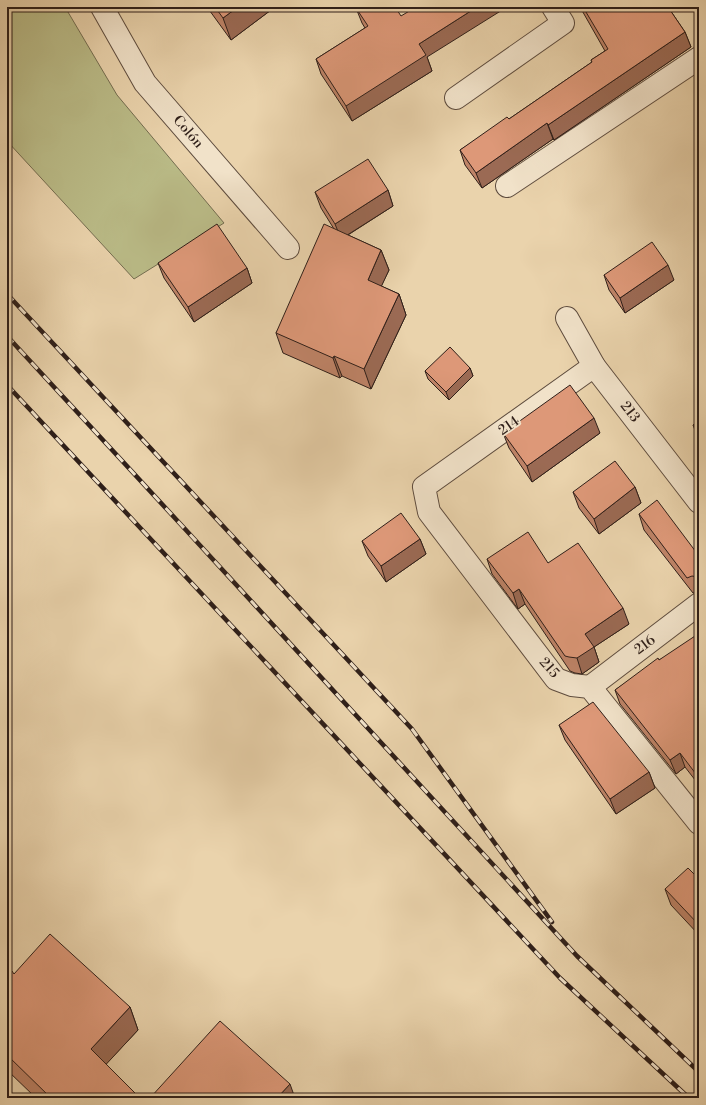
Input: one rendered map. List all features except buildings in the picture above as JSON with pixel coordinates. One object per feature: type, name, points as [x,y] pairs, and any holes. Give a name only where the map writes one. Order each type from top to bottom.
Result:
[{"type":"street","name":"Colón","points":[[102,7],[145,83],[288,248]]},
{"type":"street","points":[[456,98],[558,15]]},
{"type":"street","points":[[507,186],[699,58]]},
{"type":"street","name":"213","points":[[568,318],[594,366],[699,502]]},
{"type":"street","name":"214","points":[[424,487],[594,366]]},
{"type":"street","name":"215","points":[[424,487],[429,512],[556,679],[572,685],[590,687]]},
{"type":"street","name":"216","points":[[590,687],[699,604]]},
{"type":"street","points":[[590,687],[699,823]]},
{"type":"green space","points":[[7,7],[65,7],[117,95],[224,223],[134,279],[7,141]]},
{"type":"railway","points":[[7,294],[412,729],[552,922]]},
{"type":"railway","points":[[7,336],[577,956],[699,1072]]},
{"type":"railway","points":[[7,385],[560,978],[689,1098]]}]
